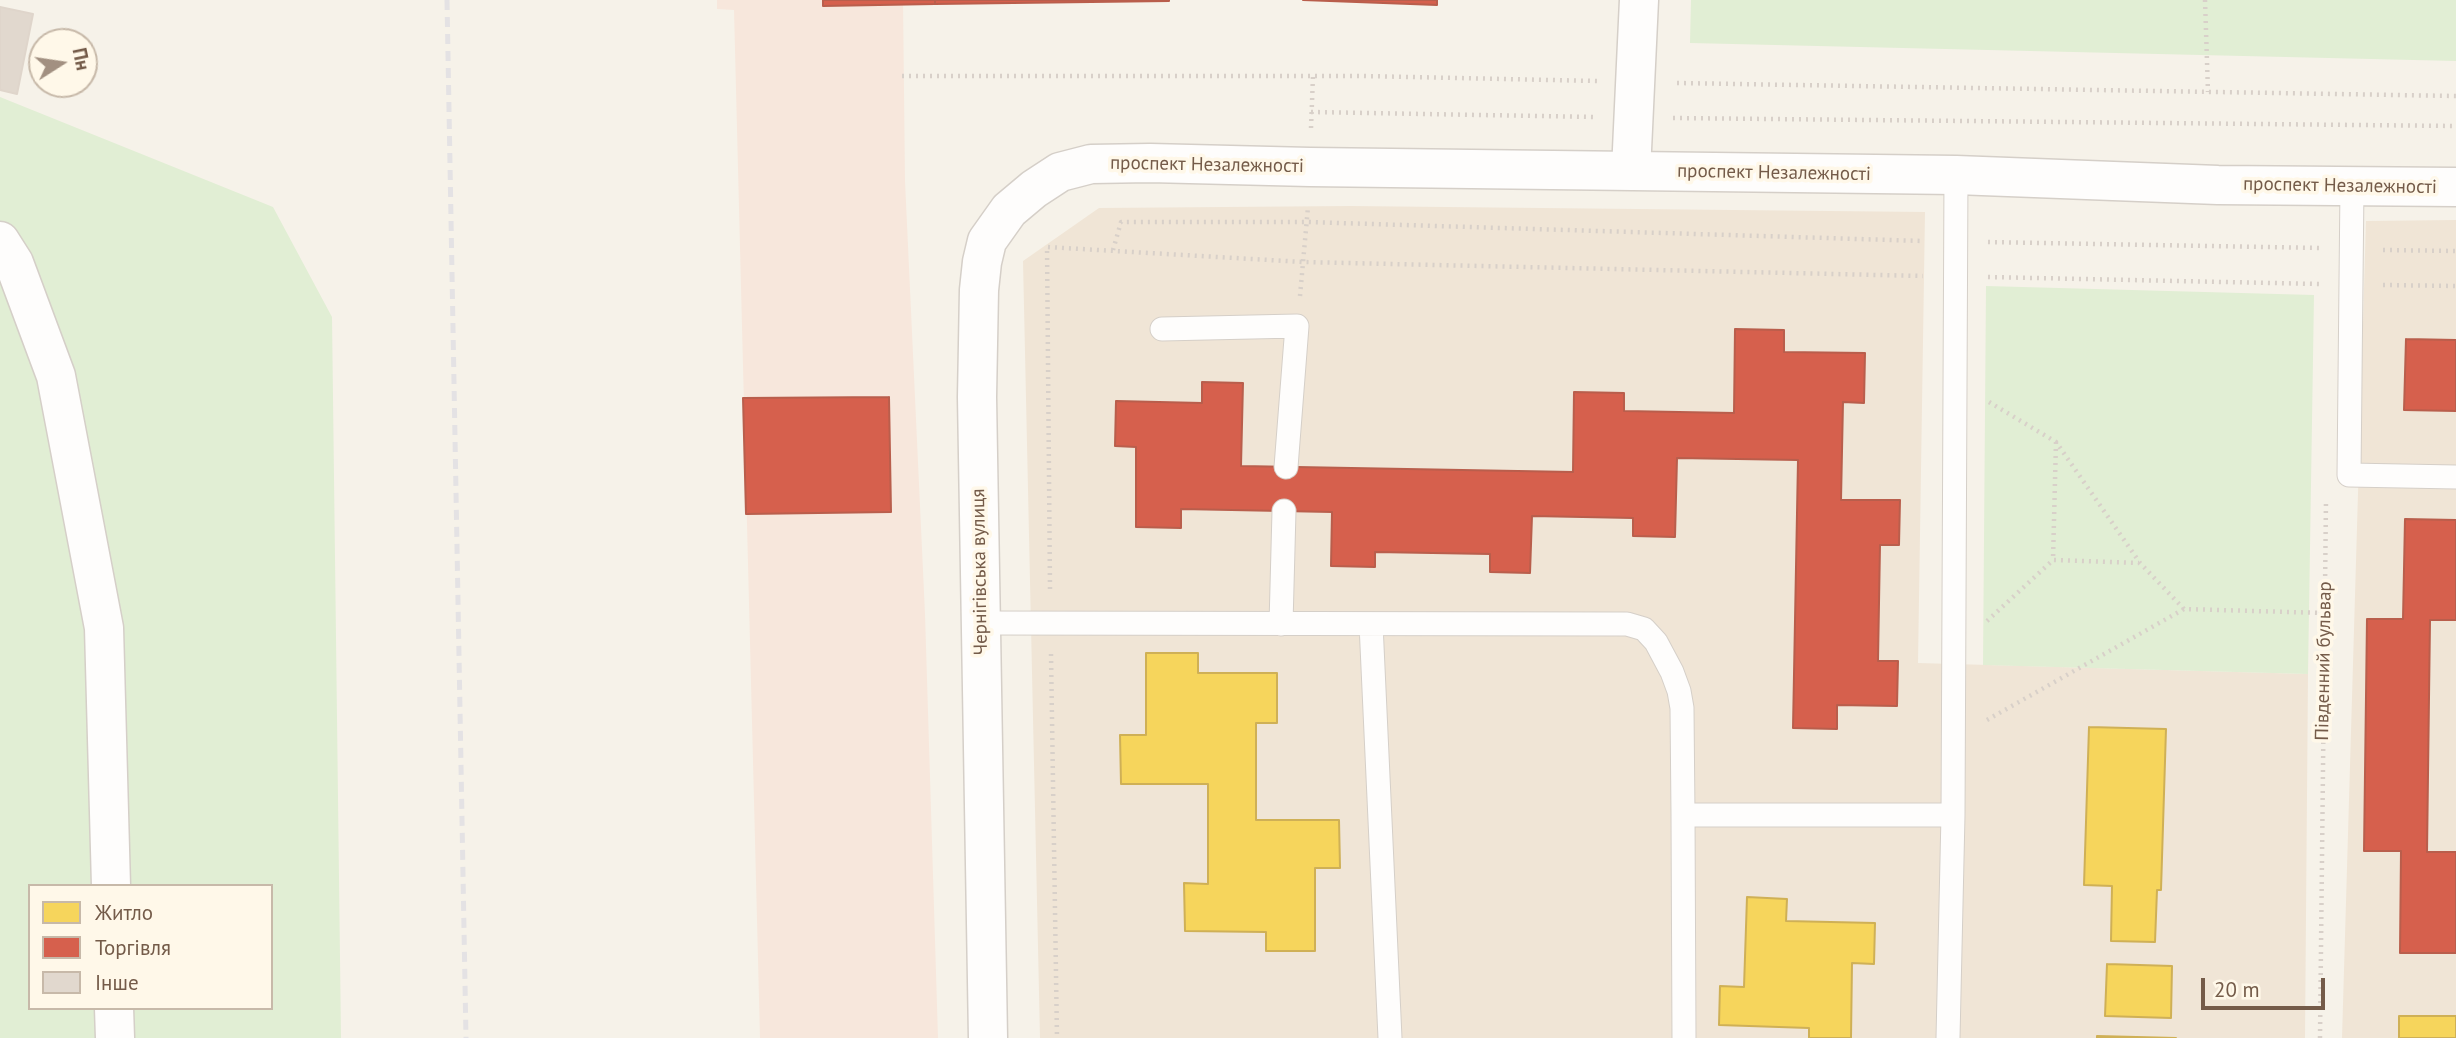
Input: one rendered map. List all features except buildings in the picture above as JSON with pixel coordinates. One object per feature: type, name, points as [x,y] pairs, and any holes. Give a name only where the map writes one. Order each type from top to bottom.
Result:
[{"type":"street","points":[[1631,171],[1639,0]]},
{"type":"street","name":"проспект Незалежності","points":[[1091,163],[1956,176],[2230,185],[2456,187]]},
{"type":"street","name":"Чернігівська вулиця","points":[[988,1038],[977,385],[982,262],[987,241],[1009,210],[1060,172],[1091,163]]},
{"type":"street","points":[[0,241],[14,263],[56,376],[104,628],[111,884]]},
{"type":"street","points":[[114,1010],[115,1038]]},
{"type":"lane","points":[[1948,1038],[1953,815],[1956,176]]},
{"type":"lane","points":[[2352,185],[2349,475],[2456,477]]},
{"type":"lane","points":[[1163,329],[1297,326],[1286,467]]},
{"type":"lane","points":[[1281,624],[1284,511]]},
{"type":"lane","points":[[981,623],[1627,624],[1644,629],[1656,642],[1672,672],[1682,708],[1684,1038]]},
{"type":"lane","points":[[1371,624],[1390,1038]]},
{"type":"lane","points":[[1683,815],[1953,815]]},
{"type":"path","points":[[2205,0],[2208,92]]},
{"type":"path","points":[[902,76],[1363,76],[1635,100],[2456,126]]},
{"type":"path","points":[[1311,112],[1635,100],[2208,92],[2456,96]]},
{"type":"path","points":[[1113,250],[1121,222],[1307,222],[1957,242],[2456,251]]},
{"type":"path","points":[[1047,247],[1303,262],[2456,286]]},
{"type":"path","points":[[1955,381],[2056,442],[2140,563],[2184,609]]},
{"type":"path","points":[[2053,560],[2056,442]]},
{"type":"path","name":"Південний бульвар","points":[[2320,1038],[2326,490]]},
{"type":"path","points":[[1954,653],[2053,560],[2140,563]]},
{"type":"path","points":[[1953,722],[1983,722],[2184,609],[2325,613]]},
{"type":"shaded area","points":[[717,0],[903,0],[905,181],[925,614],[938,1038],[760,1038],[734,10],[717,9]]},
{"type":"shaded area","points":[[1350,206],[1925,212],[1918,663],[2308,674],[2305,1038],[1040,1038],[1023,261],[1099,208]]},
{"type":"shaded area","points":[[2456,220],[2456,1038],[2342,1038],[2366,221]]},
{"type":"green space","points":[[1691,0],[2456,0],[2456,61],[1690,43]]},
{"type":"green space","points":[[0,97],[273,207],[332,317],[341,1038],[0,1038]]},
{"type":"green space","points":[[1986,286],[2314,295],[2308,674],[1983,665]]},
{"type":"railway","points":[[447,0],[466,1038]]}]
